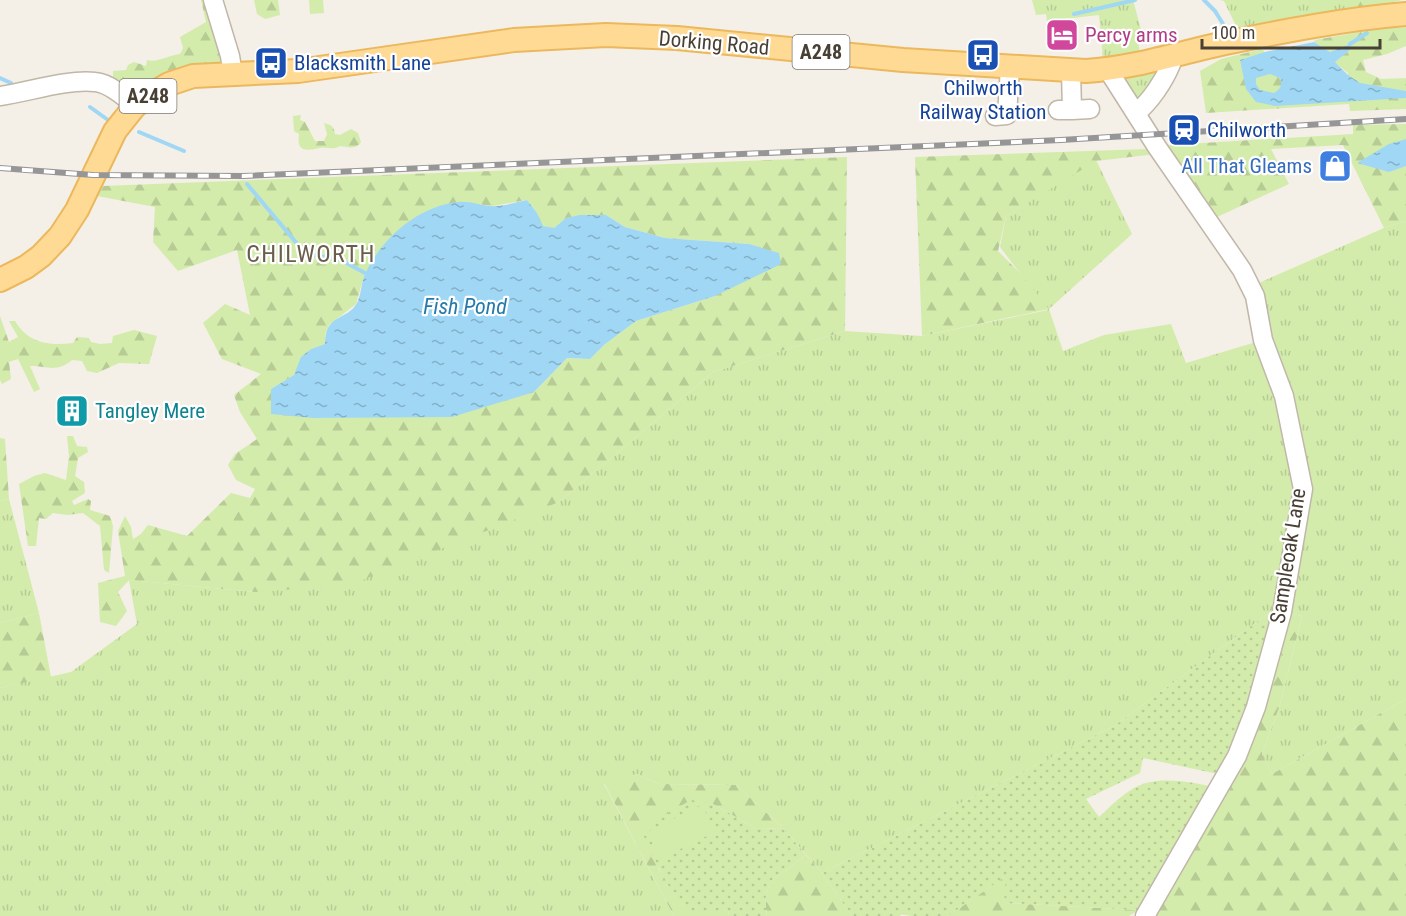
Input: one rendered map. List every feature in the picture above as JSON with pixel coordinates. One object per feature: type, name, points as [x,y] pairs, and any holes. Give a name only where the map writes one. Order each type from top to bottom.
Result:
[{"type":"main road","name":"Dorking Road","points":[[0,280],[26,267],[41,256],[60,236],[77,210],[115,131],[135,106],[156,91],[181,79],[298,71],[514,40],[606,35],[677,38],[784,48],[856,60],[1071,72],[1108,70],[1276,34],[1383,16],[1406,15]]},
{"type":"street","points":[[213,0],[230,56],[233,74]]},
{"type":"street","points":[[1136,113],[1147,102],[1168,70],[1171,64],[1169,57]]},
{"type":"street","points":[[856,60],[908,69]]},
{"type":"street","points":[[1005,115],[1010,68]]},
{"type":"street","name":"Sampleoak Lane","points":[[1108,70],[1242,270],[1254,296],[1263,340],[1284,396],[1303,489],[1282,612],[1256,707],[1237,756],[1145,916]]},
{"type":"street","points":[[1071,72],[1073,110]]},
{"type":"street","points":[[0,96],[67,84],[96,82],[122,95],[135,106]]},
{"type":"green space","points":[[201,0],[215,0],[227,59],[143,88],[113,92],[113,71],[126,70],[128,65],[134,62],[146,66],[147,60],[180,54],[183,48],[180,37],[206,22]]},
{"type":"green space","points":[[254,0],[278,0],[280,15],[265,19],[257,14]]},
{"type":"green space","points":[[309,0],[323,0],[324,13],[310,14]]},
{"type":"green space","points":[[1032,0],[1133,0],[1142,33],[1140,34],[1141,41],[1138,42],[1140,52],[1103,59],[1099,15],[1047,21],[1046,14],[1036,15]]},
{"type":"green space","points":[[1220,0],[1347,0],[1350,14],[1237,28],[1224,1]]},
{"type":"green space","points":[[1346,0],[1402,0],[1350,14]]},
{"type":"green space","points":[[1406,27],[1406,46],[1363,60],[1366,72],[1381,79],[1406,78],[1406,109],[1350,111],[1349,104],[1206,113],[1200,71],[1221,59],[1262,49],[1292,86],[1348,82],[1348,73],[1334,62],[1351,49],[1350,44],[1330,52],[1314,42],[1315,40],[1377,29]]},
{"type":"green space","points":[[1169,57],[1140,110],[1108,70]]},
{"type":"green space","points":[[301,115],[300,120],[305,122],[315,141],[324,141],[327,134],[324,123],[332,126],[335,134],[340,135],[351,129],[358,133],[361,142],[354,147],[301,148],[299,134],[294,131],[293,116]]},
{"type":"green space","points":[[1406,124],[1406,221],[1384,228],[1343,145],[1271,149],[1289,184],[1217,217],[1200,209],[1159,149],[1170,145],[1353,134],[1353,125]]},
{"type":"green space","points":[[1147,149],[1156,154],[1096,161],[1006,216],[998,251],[1021,274],[1049,309],[922,336],[915,157]]},
{"type":"green space","points":[[847,157],[845,331],[713,372],[559,502],[350,585],[255,592],[129,580],[118,592],[127,611],[116,626],[100,622],[98,583],[125,576],[118,531],[125,516],[131,527],[133,539],[141,534],[148,525],[187,536],[231,493],[250,498],[255,489],[236,480],[228,465],[235,454],[257,439],[240,412],[234,395],[261,374],[222,359],[203,323],[225,304],[250,315],[237,250],[178,271],[153,242],[155,207],[97,196],[103,186]],"holes":[[[527,200],[537,213],[542,226],[554,228],[566,218],[606,215],[625,227],[665,238],[749,244],[715,296],[636,321],[604,345],[590,359],[567,358],[534,392],[362,417],[314,418],[271,389],[294,375],[311,349],[325,344],[325,335],[329,325],[356,304],[365,273],[461,202],[493,206]]]},
{"type":"green space","points":[[1096,160],[1132,234],[1049,309],[1063,351],[1104,335],[1171,324],[1186,363],[1263,340],[1255,296],[1261,282],[1384,228],[1406,221],[1406,699],[1272,774],[1262,754],[1280,705],[1302,616],[1273,610],[1114,726],[822,873],[783,828],[736,785],[659,784],[637,774],[604,784],[674,916],[0,916],[0,688],[71,672],[137,624],[129,580],[255,592],[559,502],[713,372],[845,331],[922,336],[1048,310],[1000,247],[1006,216]]},
{"type":"green space","points":[[0,316],[9,342],[18,337],[9,321],[15,321],[32,338],[55,344],[73,343],[77,337],[89,338],[91,342],[100,344],[112,343],[113,336],[134,330],[157,336],[149,364],[119,363],[97,373],[87,371],[82,361],[72,360],[57,368],[30,366],[40,389],[34,392],[18,359],[9,362],[11,379],[2,384],[0,380]]},
{"type":"green space","points":[[67,436],[73,436],[77,446],[87,447],[88,452],[78,458],[75,476],[84,482],[85,493],[72,501],[74,505],[88,499],[91,501],[90,510],[110,516],[113,526],[109,573],[104,570],[100,526],[83,513],[67,515],[53,513],[46,519],[39,518],[36,546],[28,546],[19,484],[45,473],[66,480],[69,456]]},
{"type":"green space","points":[[0,438],[5,439],[9,499],[0,501]]},
{"type":"green space","points":[[9,499],[39,613],[0,623],[0,501]]},
{"type":"green space","points":[[1273,610],[1302,616],[1280,705],[1262,754],[1272,774],[1406,699],[1406,916],[1151,916],[1267,694],[1253,682]]},
{"type":"green space","points":[[1273,610],[1253,681],[1258,687],[1236,747],[1218,774],[1143,758],[1140,773],[1086,799],[1099,817],[1118,799],[1149,782],[1169,780],[1209,786],[1147,903],[1139,910],[1004,903],[1006,876],[948,916],[902,914],[900,916],[852,916],[822,873],[1114,726]]},
{"type":"green space","points":[[39,613],[51,677],[0,688],[0,623]]},
{"type":"green space","points":[[637,774],[659,784],[736,785],[783,828],[757,829],[711,803],[658,868],[684,905],[699,914],[728,910],[729,916],[674,916],[604,783]]},
{"type":"green space","points":[[691,800],[711,803],[757,829],[783,828],[806,855],[770,882],[765,900],[767,916],[729,916],[728,910],[699,914],[681,903],[665,880],[643,834],[659,818]]},
{"type":"green space","points":[[702,805],[715,832],[660,859],[647,832]]},
{"type":"green space","points":[[806,855],[822,873],[852,916],[767,916],[765,900],[770,882]]},
{"type":"green space","points":[[1007,875],[1004,903],[1139,910],[1129,916],[948,916]]},
{"type":"water","points":[[1314,42],[1330,52],[1350,44],[1351,49],[1335,62],[1348,75],[1360,83],[1406,91],[1406,98],[1275,106],[1256,102],[1246,89],[1240,60],[1265,52]],"holes":[[[1270,74],[1280,78],[1280,87],[1274,93],[1260,90],[1256,84],[1256,78]]]},
{"type":"water","points":[[1406,139],[1406,166],[1389,172],[1357,163],[1389,144]]},
{"type":"water","name":"Fish Pond","points":[[527,200],[543,226],[554,228],[566,218],[580,215],[606,215],[625,227],[665,238],[749,244],[779,253],[781,264],[715,296],[636,321],[604,345],[590,359],[567,358],[534,392],[452,417],[314,418],[271,414],[271,389],[294,375],[301,357],[311,349],[325,344],[326,334],[332,322],[348,313],[357,303],[364,276],[373,259],[404,225],[430,210],[458,202],[495,206]]},
{"type":"waterway","points":[[1074,14],[1135,0]]},
{"type":"waterway","points":[[1204,0],[1215,11],[1228,32]]},
{"type":"waterway","points":[[1350,44],[1367,33]]},
{"type":"waterway","points":[[0,78],[11,83]]},
{"type":"waterway","points":[[90,107],[108,120]]},
{"type":"waterway","points":[[139,132],[184,151]]},
{"type":"waterway","points":[[247,184],[299,246],[315,255],[341,260],[365,273]]},
{"type":"railway","points":[[0,168],[93,175],[243,176],[1061,140],[1406,119]]},
{"type":"place","name":"Percy arms","points":[[1062,35]]},
{"type":"place","name":"Chilworth Railway Station","points":[[983,55]]},
{"type":"place","name":"Blacksmith Lane","points":[[271,63]]},
{"type":"place","name":"Chilworth","points":[[1184,130]]},
{"type":"place","name":"All That Gleams","points":[[1335,166]]},
{"type":"place","name":"Tangley Mere","points":[[72,411]]},
{"type":"district","name":"CHILWORTH","points":[[311,254]]}]
